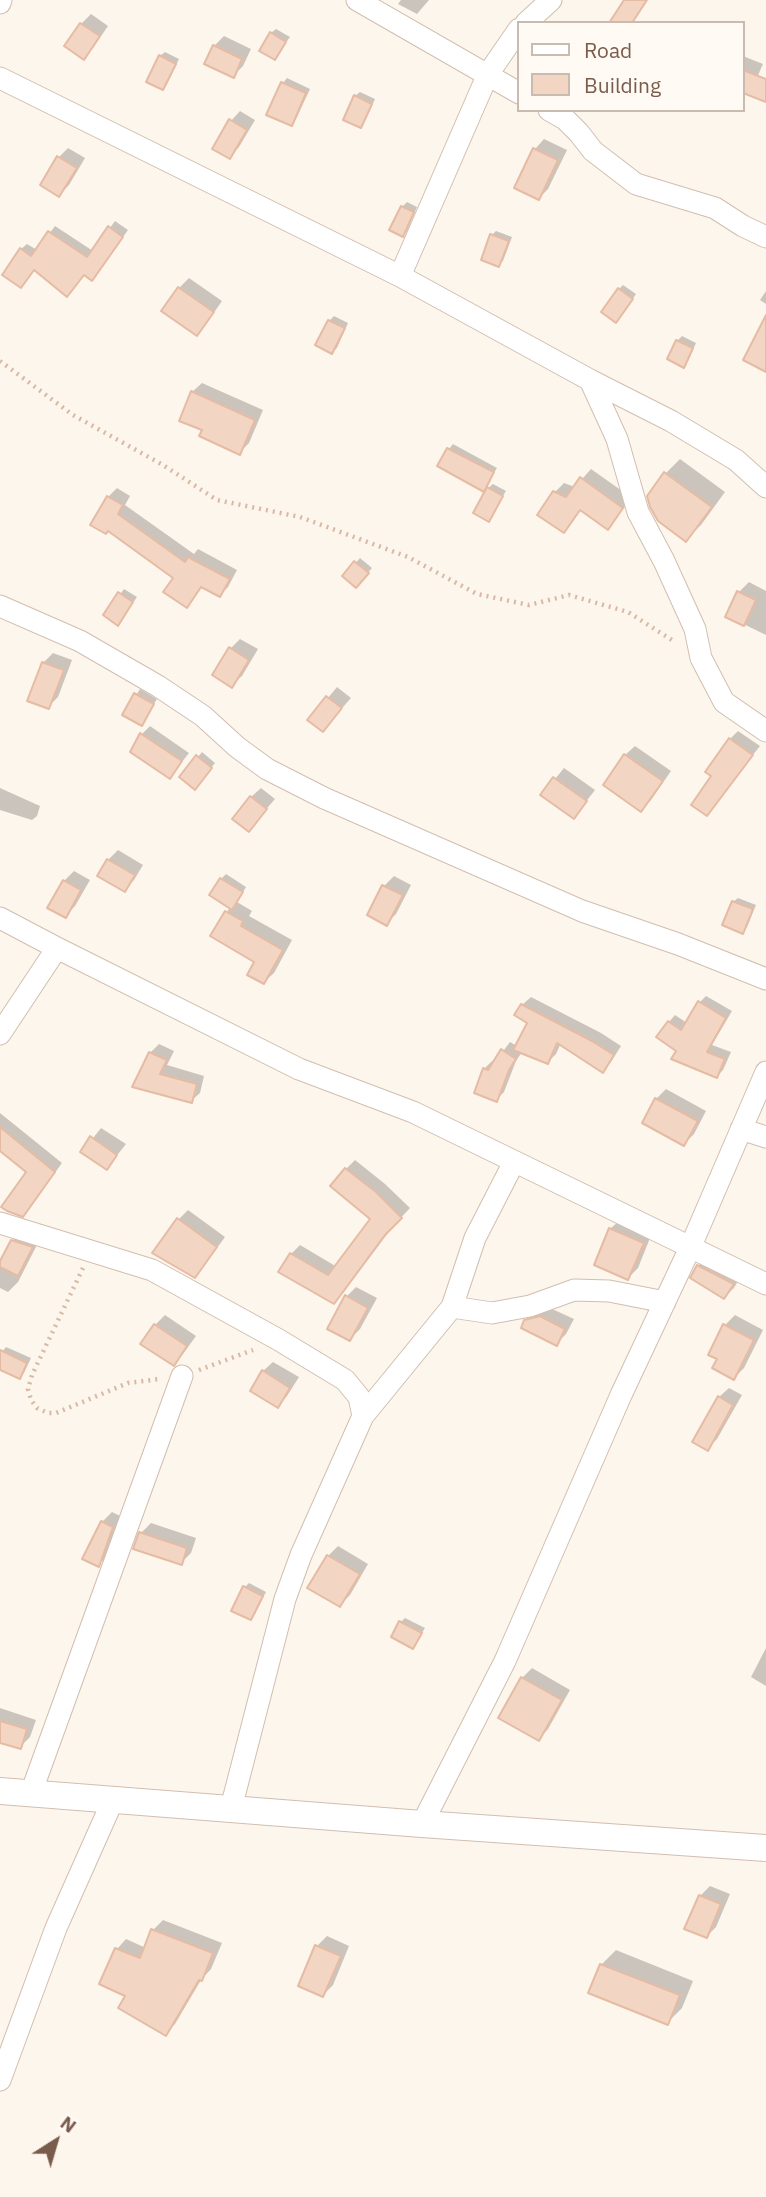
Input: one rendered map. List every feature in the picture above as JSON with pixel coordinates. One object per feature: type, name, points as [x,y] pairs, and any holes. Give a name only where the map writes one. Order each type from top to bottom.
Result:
[{"type":"street","points":[[357,0],[384,8],[518,92]]},
{"type":"street","points":[[528,21],[551,0]]},
{"type":"street","points":[[400,276],[488,74],[518,30]]},
{"type":"street","points":[[0,78],[400,276],[671,421],[736,460],[766,487]]},
{"type":"street","points":[[553,112],[565,119],[593,151],[636,184],[715,208],[766,237]]},
{"type":"street","points":[[590,380],[617,439],[638,512],[695,629],[701,658],[724,702],[766,732]]},
{"type":"street","points":[[0,606],[80,641],[158,686],[204,716],[237,747],[267,769],[324,798],[582,911],[678,944],[766,979]]},
{"type":"street","points":[[0,918],[299,1069],[413,1112],[766,1284]]},
{"type":"street","points":[[0,1034],[57,948]]},
{"type":"street","points":[[422,1824],[505,1661],[766,1072]]},
{"type":"street","points":[[741,1129],[766,1138]]},
{"type":"street","points":[[231,1808],[285,1599],[300,1555],[363,1416],[453,1307],[475,1238],[514,1162]]},
{"type":"street","points":[[0,1223],[152,1270],[345,1380],[359,1397],[363,1416]]},
{"type":"street","points":[[453,1307],[492,1313],[530,1306],[574,1290],[609,1291],[665,1302]]},
{"type":"street","points":[[31,1793],[182,1377]]},
{"type":"street","points":[[0,1791],[766,1848]]},
{"type":"street","points":[[0,2081],[56,1928],[113,1800]]},
{"type":"path","points":[[0,361],[73,415],[163,465],[217,500],[300,517],[408,557],[477,594],[529,605],[569,595],[628,612],[701,658]]},
{"type":"path","points":[[91,1252],[32,1375],[28,1389],[37,1408],[56,1413],[128,1383],[182,1377],[279,1340]]},
{"type":"building","points":[[624,0],[647,0],[633,21],[610,21]]},
{"type":"building","points":[[80,23],[100,36],[84,60],[64,46]]},
{"type":"building","points":[[270,32],[286,42],[275,60],[259,51]]},
{"type":"building","points":[[213,45],[242,59],[234,78],[204,64]]},
{"type":"building","points":[[159,55],[176,64],[163,90],[146,82]]},
{"type":"building","points":[[745,71],[766,79],[766,102],[745,94]]},
{"type":"building","points":[[281,82],[306,93],[292,126],[266,115]]},
{"type":"building","points":[[354,95],[372,104],[361,128],[343,120]]},
{"type":"building","points":[[229,119],[247,130],[230,159],[212,149]]},
{"type":"building","points":[[533,148],[558,160],[539,200],[514,188]]},
{"type":"building","points":[[57,156],[77,168],[59,197],[40,185]]},
{"type":"building","points":[[401,206],[414,212],[403,237],[389,230]]},
{"type":"building","points":[[108,226],[123,237],[92,281],[84,275],[67,297],[34,270],[21,288],[2,275],[20,248],[31,256],[48,231],[87,257]]},
{"type":"building","points":[[490,234],[509,241],[499,267],[481,260]]},
{"type":"building","points":[[178,287],[214,312],[197,336],[161,311]]},
{"type":"building","points":[[618,288],[633,299],[616,323],[601,312]]},
{"type":"building","points":[[766,315],[766,372],[743,360]]},
{"type":"building","points":[[328,320],[345,328],[332,354],[315,345]]},
{"type":"building","points":[[676,340],[693,348],[684,368],[667,359]]},
{"type":"building","points":[[191,391],[255,420],[240,455],[199,436],[202,430],[179,421]]},
{"type":"building","points":[[447,448],[494,472],[484,492],[437,466]]},
{"type":"building","points":[[664,472],[712,507],[686,542],[658,521],[650,507],[647,496]]},
{"type":"building","points":[[580,477],[623,508],[608,530],[580,510],[564,533],[537,515],[553,491],[566,497]]},
{"type":"building","points":[[487,487],[503,496],[489,522],[473,513]]},
{"type":"building","points":[[107,496],[123,505],[118,514],[185,562],[188,557],[230,579],[220,597],[201,587],[187,608],[163,592],[173,578],[108,531],[106,534],[90,525]]},
{"type":"building","points":[[354,561],[369,573],[356,588],[342,576]]},
{"type":"building","points":[[737,591],[756,600],[744,626],[725,617]]},
{"type":"building","points":[[118,592],[133,602],[118,626],[103,615]]},
{"type":"building","points":[[229,647],[249,660],[232,688],[212,675]]},
{"type":"building","points":[[42,662],[64,670],[49,709],[27,701]]},
{"type":"building","points":[[134,693],[154,704],[142,726],[122,715]]},
{"type":"building","points":[[326,696],[342,708],[323,732],[307,720]]},
{"type":"building","points":[[140,733],[182,761],[170,779],[130,752]]},
{"type":"building","points":[[729,738],[753,755],[707,816],[691,805],[711,776],[705,772]]},
{"type":"building","points":[[624,754],[663,781],[641,812],[603,785]]},
{"type":"building","points":[[196,755],[212,768],[195,790],[179,777]]},
{"type":"building","points":[[553,777],[587,801],[574,819],[540,795]]},
{"type":"building","points":[[250,796],[267,809],[249,832],[232,819]]},
{"type":"building","points":[[107,859],[135,875],[125,892],[97,876]]},
{"type":"building","points":[[220,878],[243,892],[232,910],[209,895]]},
{"type":"building","points":[[63,880],[81,890],[66,918],[47,908]]},
{"type":"building","points":[[382,885],[403,895],[387,926],[367,915]]},
{"type":"building","points":[[732,901],[753,909],[743,934],[722,925]]},
{"type":"building","points":[[225,911],[243,921],[241,926],[283,950],[264,984],[247,975],[254,962],[210,936]]},
{"type":"building","points":[[698,1001],[726,1018],[707,1052],[725,1059],[717,1078],[671,1059],[676,1051],[656,1037],[668,1021],[681,1030]]},
{"type":"building","points":[[521,1004],[614,1055],[603,1073],[557,1043],[548,1064],[513,1050],[527,1023],[514,1015]]},
{"type":"building","points":[[501,1049],[516,1059],[497,1102],[474,1093],[483,1068],[488,1070]]},
{"type":"building","points":[[149,1052],[167,1060],[160,1074],[197,1084],[192,1103],[132,1087]]},
{"type":"building","points":[[655,1098],[698,1121],[684,1146],[642,1123]]},
{"type":"building","points":[[0,1127],[55,1172],[23,1217],[1,1207],[26,1172],[0,1151]]},
{"type":"building","points":[[90,1136],[117,1155],[107,1170],[80,1152]]},
{"type":"building","points":[[345,1168],[376,1192],[402,1218],[385,1235],[334,1304],[278,1272],[290,1253],[328,1275],[370,1219],[330,1186]]},
{"type":"building","points":[[177,1218],[217,1247],[195,1278],[152,1253]]},
{"type":"building","points":[[609,1228],[644,1243],[628,1280],[594,1265]]},
{"type":"building","points":[[11,1240],[33,1247],[18,1276],[0,1267],[0,1261]]},
{"type":"building","points":[[697,1265],[734,1284],[724,1299],[690,1278]]},
{"type":"building","points":[[345,1295],[368,1308],[350,1341],[327,1329]]},
{"type":"building","points":[[540,1316],[565,1329],[557,1346],[521,1328],[524,1320]]},
{"type":"building","points":[[154,1324],[187,1346],[174,1366],[140,1344]]},
{"type":"building","points":[[723,1324],[754,1340],[734,1380],[712,1368],[717,1359],[708,1355]]},
{"type":"building","points":[[0,1350],[27,1363],[20,1379],[0,1370]]},
{"type":"building","points":[[262,1370],[290,1388],[278,1408],[250,1391]]},
{"type":"building","points":[[718,1396],[733,1405],[708,1451],[692,1442]]},
{"type":"building","points":[[101,1521],[113,1527],[99,1567],[82,1559]]},
{"type":"building","points":[[139,1532],[187,1548],[182,1565],[133,1549]]},
{"type":"building","points":[[327,1555],[360,1574],[340,1607],[307,1588]]},
{"type":"building","points":[[243,1586],[263,1596],[251,1620],[231,1611]]},
{"type":"building","points":[[399,1621],[422,1633],[413,1649],[391,1637]]},
{"type":"building","points":[[521,1677],[562,1700],[539,1741],[498,1718]]},
{"type":"building","points":[[0,1721],[27,1729],[21,1749],[0,1743]]},
{"type":"building","points":[[699,1895],[721,1904],[707,1938],[684,1929]]},
{"type":"building","points":[[151,1929],[213,1953],[202,1981],[199,1980],[166,2036],[118,2008],[125,1996],[99,1984],[115,1948],[140,1958]]},
{"type":"building","points":[[315,1945],[341,1956],[323,1997],[298,1986]]},
{"type":"building","points":[[600,1964],[680,1995],[668,2025],[588,1993]]}]
